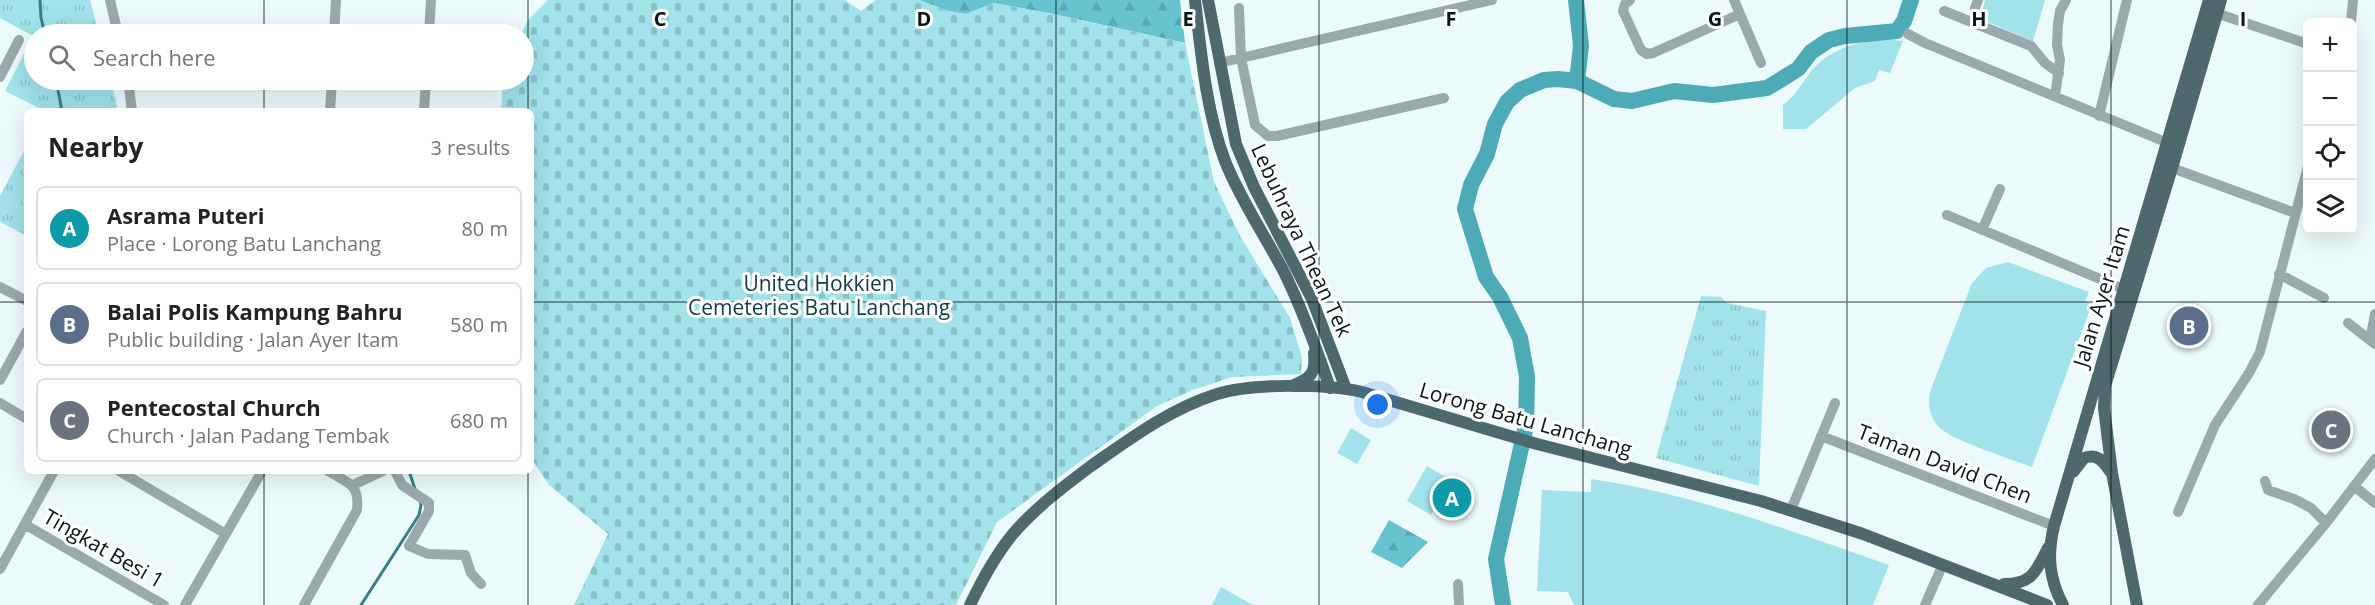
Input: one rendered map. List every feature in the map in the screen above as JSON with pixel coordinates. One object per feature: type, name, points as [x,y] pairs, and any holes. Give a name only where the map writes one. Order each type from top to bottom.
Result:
[{"type":"main road","name":"Lebuhraya Thean Tek","points":[[1195,0],[1205,77],[1225,159],[1238,189],[1283,271],[1313,336],[1330,388]]},
{"type":"main road","name":"Lebuhraya Thean Tek","points":[[1208,0],[1230,118],[1244,163],[1254,187],[1312,298],[1346,389]]},
{"type":"main road","name":"Jalan Ayer Itam","points":[[2063,605],[2051,575],[2049,545],[2168,143],[2214,6]]},
{"type":"main road","name":"Jalan Ayer Itam","points":[[2137,605],[2112,473],[2103,405],[2104,386],[2172,168],[2214,6]]},
{"type":"main road","points":[[1287,388],[1308,380],[1312,373],[1315,363],[1313,336]]},
{"type":"main road","name":"Lorong Batu Lanchang","points":[[970,605],[995,559],[1012,535],[1033,513],[1051,496],[1140,432],[1190,404],[1220,394],[1246,389],[1287,388],[1346,389],[1498,434],[1761,501],[1943,564],[2047,605]]},
{"type":"main road","points":[[2064,489],[2079,462],[2089,456],[2100,458],[2112,473]]},
{"type":"main road","name":"Lorong Batu Lanchang","points":[[1996,585],[2018,584],[2027,580],[2034,574],[2049,545]]},
{"type":"street","points":[[110,0],[116,24]]},
{"type":"street","points":[[335,24],[336,0]]},
{"type":"street","points":[[430,24],[431,0]]},
{"type":"street","points":[[1219,63],[1492,0]]},
{"type":"street","points":[[1630,0],[1624,4],[1623,11],[1641,50],[1647,54],[1740,14]]},
{"type":"street","points":[[1734,0],[1761,63]]},
{"type":"street","points":[[2055,96],[2060,60],[2057,45],[2058,24],[2066,0]]},
{"type":"street","points":[[2099,116],[2127,0]]},
{"type":"street","points":[[2351,18],[2353,0]]},
{"type":"street","points":[[2214,6],[2303,42]]},
{"type":"street","points":[[1239,8],[1241,58],[1254,125],[1268,136],[1277,136],[1444,98]]},
{"type":"street","points":[[1944,11],[2031,46],[2045,63],[2059,73]]},
{"type":"street","points":[[1908,34],[2168,143]]},
{"type":"street","points":[[0,77],[19,40]]},
{"type":"street","points":[[129,90],[132,108]]},
{"type":"street","points":[[330,108],[331,90]]},
{"type":"street","points":[[424,108],[425,90]]},
{"type":"street","points":[[2172,168],[2295,213]]},
{"type":"street","points":[[2178,512],[2215,425],[2260,352],[2303,180]]},
{"type":"street","points":[[1983,230],[2000,189]]},
{"type":"street","points":[[1947,215],[2124,289]]},
{"type":"street","points":[[2279,273],[2324,298]]},
{"type":"street","points":[[0,287],[24,299]]},
{"type":"street","points":[[2372,342],[2375,314]]},
{"type":"street","points":[[2348,322],[2372,342]]},
{"type":"street","points":[[0,380],[24,337]]},
{"type":"street","points":[[0,403],[24,417]]},
{"type":"street","points":[[1791,510],[1835,403]]},
{"type":"street","name":"Taman David Chen","points":[[1821,436],[2054,526]]},
{"type":"street","points":[[2258,605],[2375,459]]},
{"type":"street","points":[[0,569],[52,474]]},
{"type":"street","points":[[123,474],[226,534]]},
{"type":"street","points":[[186,605],[260,474]]},
{"type":"street","points":[[304,605],[354,516],[358,501],[353,485],[333,474]]},
{"type":"street","points":[[353,485],[377,474]]},
{"type":"street","points":[[396,474],[399,482],[429,503],[429,511],[409,546],[428,554],[465,555],[471,573],[481,584]]},
{"type":"street","points":[[2265,481],[2268,490],[2294,499],[2310,508],[2326,523]]},
{"type":"street","points":[[2354,486],[2375,503]]},
{"type":"street","name":"Tingkat Besi 1","points":[[26,525],[164,605]]},
{"type":"street","points":[[1925,605],[1943,564]]},
{"type":"street","points":[[1458,584],[1459,605]]},
{"type":"green space","points":[[0,0],[90,0],[96,24],[24,24],[24,31],[0,18]]},
{"type":"green space","name":"United Hokkien Cemeteries Batu Lanchang","points":[[548,0],[845,0],[861,11],[876,0],[919,0],[948,11],[966,14],[994,3],[1185,43],[1214,182],[1240,236],[1290,318],[1302,357],[1301,374],[1232,377],[1193,390],[1157,406],[997,522],[956,605],[574,605],[608,534],[549,485],[534,462],[534,108],[501,108],[502,90],[534,90],[534,24],[526,24]]},
{"type":"green space","points":[[919,0],[1180,0],[1185,43],[994,3],[966,14],[948,11]]},
{"type":"green space","points":[[1985,0],[2045,0],[2033,41],[1980,19]]},
{"type":"green space","points":[[1882,39],[1903,41],[1890,73],[1879,70],[1875,81],[1855,88],[1806,129],[1783,129],[1783,105],[1820,62],[1844,48]]},
{"type":"green space","points":[[24,54],[24,90],[113,90],[117,108],[39,108],[5,91]]},
{"type":"green space","points":[[24,151],[24,234],[0,222],[0,196]]},
{"type":"green space","points":[[2008,262],[2089,292],[2085,301],[2092,304],[2032,467],[1947,433],[1933,419],[1929,405],[1931,389],[1972,283],[1986,268]]},
{"type":"green space","points":[[1701,296],[1721,297],[1727,303],[1766,311],[1759,486],[1656,458]]},
{"type":"green space","points":[[1351,428],[1371,440],[1357,464],[1337,453]]},
{"type":"green space","points":[[1427,466],[1451,480],[1431,515],[1407,501]]},
{"type":"green space","points":[[1591,479],[1705,504],[1889,565],[1873,605],[1574,605],[1568,592],[1537,591],[1542,490],[1591,492]]},
{"type":"green space","points":[[1389,520],[1428,542],[1402,568],[1371,552]]},
{"type":"green space","points":[[1221,587],[1253,605],[1212,605]]},
{"type":"waterway","points":[[40,0],[42,24]]},
{"type":"waterway","points":[[1576,0],[1581,46],[1577,81]]},
{"type":"waterway","points":[[1503,605],[1496,559],[1526,426],[1527,377],[1520,338],[1500,297],[1486,277],[1465,209],[1471,185],[1487,154],[1495,124],[1507,102],[1520,90],[1544,80],[1558,79],[1577,81],[1614,99],[1632,101],[1674,91],[1713,95],[1767,88],[1798,69],[1811,52],[1829,40],[1845,36],[1897,31],[1904,21],[1911,0]]},
{"type":"waterway","points":[[58,90],[61,108]]},
{"type":"waterway","points":[[410,474],[415,489]]},
{"type":"waterway","points":[[361,605],[419,515],[420,501]]},
{"type":"place","name":"Balai Polis Kampung Bahru","points":[[2189,326]]},
{"type":"place","name":"Pentecostal Church","points":[[2331,430]]},
{"type":"place","name":"Asrama Puteri","points":[[1452,498]]}]
